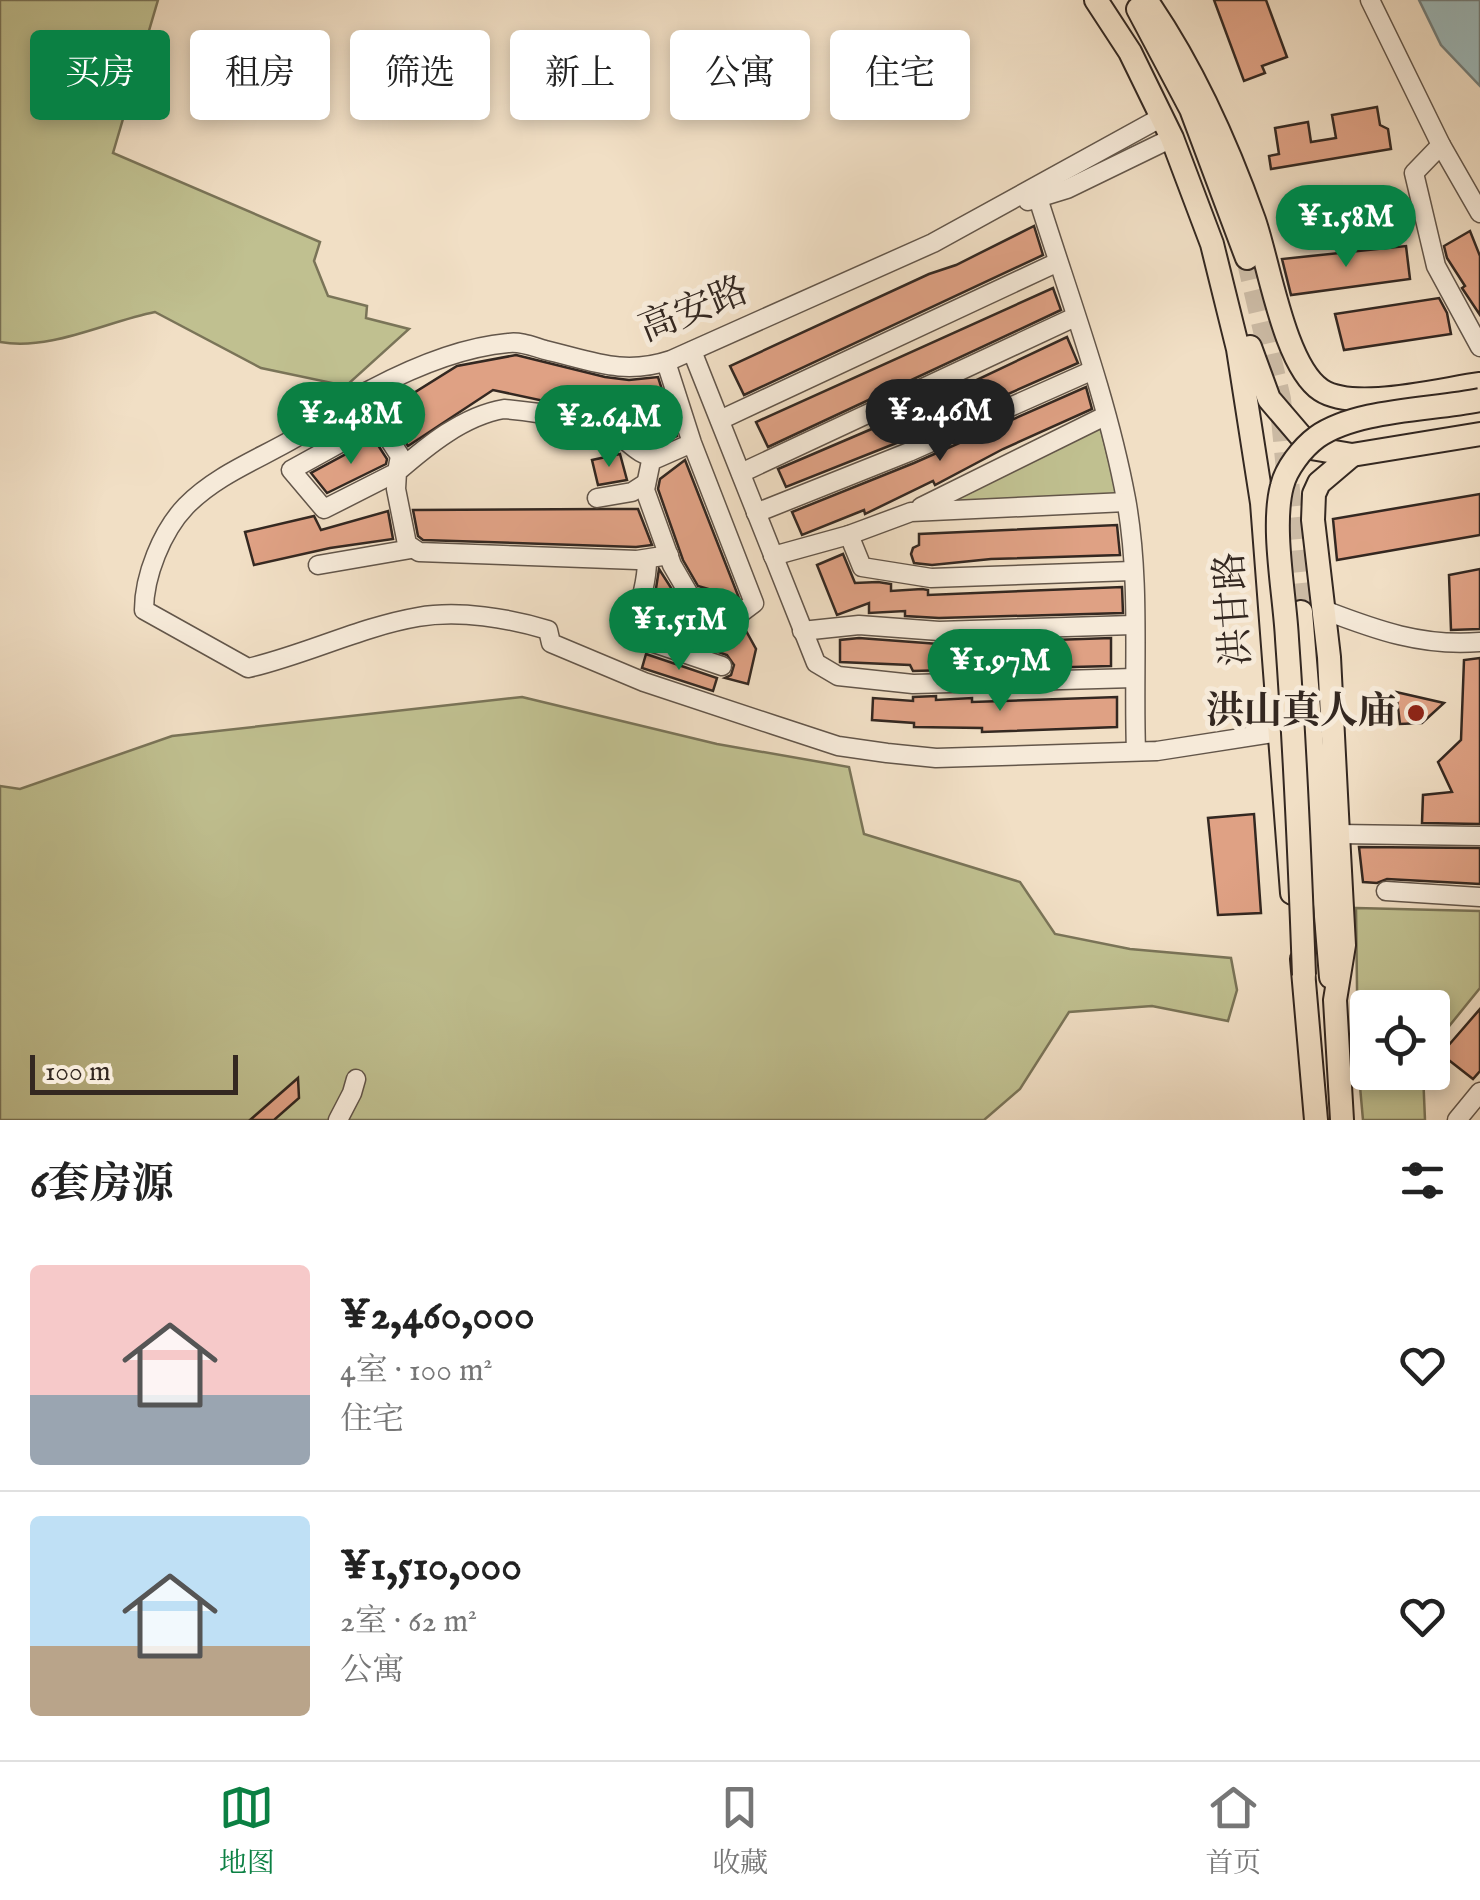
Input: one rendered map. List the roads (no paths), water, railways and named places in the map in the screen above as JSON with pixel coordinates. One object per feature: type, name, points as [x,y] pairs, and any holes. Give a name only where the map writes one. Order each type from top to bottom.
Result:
[{"type":"main road","points":[[1096,0],[1130,52],[1167,128],[1270,400],[1311,448],[1352,454],[1480,434]]},
{"type":"main road","points":[[1131,0],[1192,109],[1247,258]]},
{"type":"main road","points":[[1146,0],[1197,87],[1254,220],[1294,354],[1306,375],[1322,390],[1364,399],[1480,384]]},
{"type":"main road","name":"洪甘路","points":[[1221,275],[1248,405],[1262,504],[1290,885],[1304,975],[1316,1120]]},
{"type":"main road","points":[[1304,975],[1298,820],[1280,562],[1282,486],[1302,452],[1330,430],[1362,419],[1480,400]]},
{"type":"main road","points":[[1342,1120],[1335,1000],[1328,957],[1312,611],[1313,520],[1314,494],[1320,483],[1352,454]]},
{"type":"main road","points":[[1262,504],[1270,494],[1283,490],[1302,495],[1313,520]]},
{"type":"main road","points":[[1312,611],[1338,834],[1344,944],[1335,1000]]},
{"type":"street","points":[[1370,0],[1441,145],[1480,213]]},
{"type":"street","name":"高安路","points":[[998,209],[1066,188],[1167,128]]},
{"type":"street","name":"高安路","points":[[1136,751],[936,758],[838,746],[614,670],[552,642],[548,630],[463,616],[416,617],[248,668],[144,610],[144,590],[168,534],[186,506],[219,480],[370,390],[482,347],[514,342],[626,370],[666,362],[933,243],[1167,128]]},
{"type":"street","points":[[1441,145],[1414,173],[1436,266],[1480,347]]},
{"type":"street","points":[[1038,198],[1105,416],[1126,502],[1132,572],[1136,751],[1279,732]]},
{"type":"street","points":[[720,420],[1058,262]]},
{"type":"street","points":[[741,473],[1075,317]]},
{"type":"street","points":[[692,351],[816,663],[838,676],[913,684],[1134,678]]},
{"type":"street","points":[[666,362],[692,443],[754,603],[742,612],[690,596],[679,581],[645,490],[650,462],[692,443]]},
{"type":"street","points":[[756,513],[909,452],[1091,370]]},
{"type":"street","points":[[412,549],[400,513],[397,472],[400,456],[378,422],[292,470],[324,510],[397,472],[449,433],[489,411],[504,409],[610,430],[633,450],[656,457]]},
{"type":"street","points":[[773,556],[849,535],[911,512],[1105,416]]},
{"type":"street","points":[[597,498],[632,492],[646,483]]},
{"type":"street","points":[[911,512],[1126,502]]},
{"type":"street","points":[[849,535],[862,567],[930,578],[1132,572]]},
{"type":"street","points":[[318,566],[412,549],[438,554],[647,560],[669,555]]},
{"type":"street","points":[[647,560],[638,602],[652,642],[722,666]]},
{"type":"street","points":[[1312,611],[1404,638],[1442,644],[1480,642]]},
{"type":"street","points":[[802,631],[859,624],[939,631],[1134,625]]},
{"type":"street","points":[[1338,834],[1480,836]]},
{"type":"street","points":[[1386,891],[1480,898]]},
{"type":"street","points":[[338,1120],[356,1079]]},
{"type":"street","points":[[1457,1120],[1480,1092]]},
{"type":"water","points":[[1419,0],[1480,0],[1480,86],[1441,45]]},
{"type":"tunnel","points":[[1247,258],[1280,399],[1301,612]]},
{"type":"place","name":"洪山真人庙","points":[[1416,713]]}]
